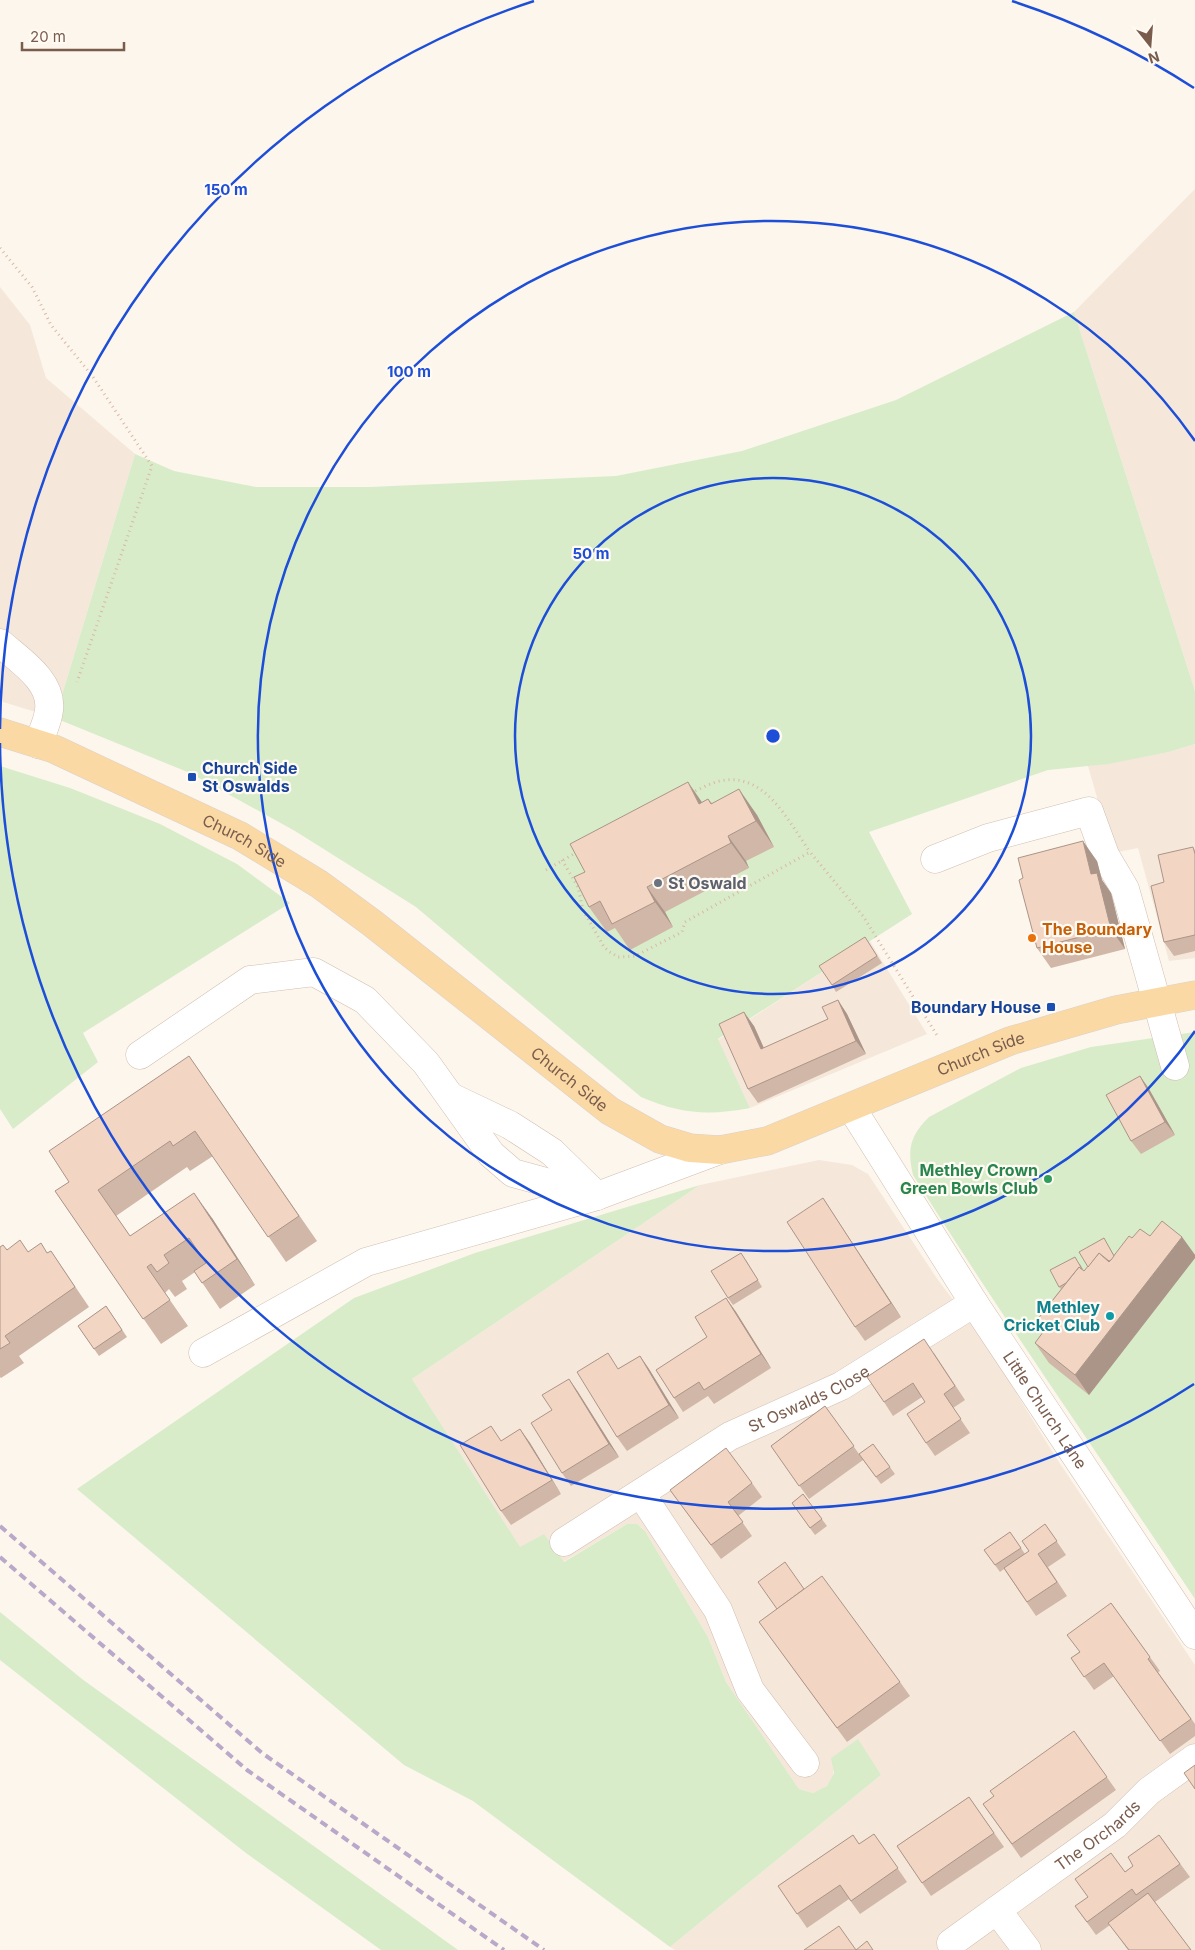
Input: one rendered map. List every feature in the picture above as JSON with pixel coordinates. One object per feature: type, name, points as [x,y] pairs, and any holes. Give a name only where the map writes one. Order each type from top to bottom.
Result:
[{"type":"main road","name":"Church Side","points":[[0,732],[63,753],[240,836],[319,884],[372,923],[610,1111],[660,1139],[690,1148],[720,1150],[767,1141],[852,1107],[955,1062],[1010,1041],[1076,1021],[1156,1001],[1195,995]]},
{"type":"street","points":[[0,643],[38,678],[44,687],[49,710],[38,744]]},
{"type":"street","points":[[935,858],[988,838],[1089,811],[1105,855],[1124,889],[1175,1066]]},
{"type":"street","points":[[140,1056],[250,980],[314,972],[365,1000],[426,1063],[491,1154],[513,1173],[597,1196]]},
{"type":"street","points":[[449,1096],[510,1125],[552,1152],[597,1196]]},
{"type":"street","name":"Little Church Lane","points":[[852,1107],[974,1303],[1195,1636]]},
{"type":"street","points":[[203,1353],[366,1262],[597,1196],[720,1150]]},
{"type":"street","name":"St Oswalds Close","points":[[564,1542],[642,1494],[730,1436],[841,1386],[974,1303]]},
{"type":"street","points":[[642,1494],[718,1610],[750,1690],[805,1763]]},
{"type":"street","name":"The Orchards","points":[[951,1943],[1115,1824],[1150,1790],[1195,1758]]},
{"type":"street","points":[[997,1910],[1027,1950]]},
{"type":"path","points":[[0,248],[32,286],[51,326],[93,377],[152,466],[77,683]]},
{"type":"path","points":[[686,795],[719,781],[747,781],[760,787],[770,797],[810,852],[863,916],[955,1062]]},
{"type":"path","points":[[546,870],[579,851]]},
{"type":"path","points":[[562,860],[578,887],[583,910],[604,946],[618,957],[627,958],[635,956],[682,932],[685,922],[810,852]]},
{"type":"shaded area","points":[[1195,189],[1195,691],[1074,312]]},
{"type":"shaded area","points":[[0,287],[30,325],[46,378],[135,454],[55,718],[0,701]]},
{"type":"shaded area","points":[[1195,744],[1195,958],[1169,961],[1138,848],[1113,853],[1088,766],[1169,752]]},
{"type":"shaded area","points":[[870,941],[927,1034],[750,1108],[718,1040]]},
{"type":"shaded area","points":[[819,1160],[852,1165],[868,1174],[938,1280],[981,1336],[1055,1456],[1195,1665],[1195,1950],[675,1950],[670,1947],[881,1775],[834,1766],[832,1781],[821,1791],[813,1793],[799,1789],[726,1682],[708,1637],[645,1531],[641,1527],[627,1524],[563,1562],[520,1548],[412,1379],[700,1185]]},
{"type":"green space","points":[[1074,312],[1195,691],[1195,744],[1169,752],[1108,764],[1048,770],[869,832],[912,914],[718,1039],[750,1108],[708,1113],[695,1112],[669,1107],[641,1097],[416,907],[295,831],[190,773],[55,718],[135,454],[174,471],[256,487],[370,487],[616,476],[742,451],[896,400]]},
{"type":"green space","points":[[0,766],[70,788],[160,824],[237,864],[290,903],[83,1033],[98,1062],[13,1129],[0,1109]]},
{"type":"green space","points":[[1195,1032],[1195,1599],[947,1229],[913,1175],[910,1150],[918,1130],[929,1117],[1021,1068],[1091,1047]]},
{"type":"green space","points":[[700,1185],[412,1379],[520,1547],[544,1534],[564,1562],[627,1524],[637,1524],[645,1531],[708,1637],[726,1682],[799,1789],[813,1793],[827,1786],[834,1773],[831,1758],[858,1739],[881,1775],[670,1947],[473,1801],[404,1765],[77,1489],[354,1298],[475,1253]]},
{"type":"green space","points":[[0,1612],[82,1679],[458,1950],[381,1950],[246,1853],[0,1660]]},
{"type":"building","points":[[688,782],[699,804],[708,799],[711,804],[739,789],[756,821],[728,836],[731,843],[647,887],[655,902],[612,924],[600,901],[589,907],[574,877],[585,872],[570,844]]},
{"type":"building","points":[[1083,841],[1091,874],[1097,873],[1111,929],[1037,948],[1019,880],[1023,878],[1018,858]]},
{"type":"building","points":[[1193,847],[1195,854],[1195,935],[1164,942],[1151,886],[1164,882],[1158,855]]},
{"type":"building","points":[[865,937],[877,956],[832,985],[819,966]]},
{"type":"building","points":[[838,1000],[856,1041],[748,1089],[719,1024],[744,1012],[761,1049],[828,1019],[822,1007]]},
{"type":"building","points":[[189,1056],[299,1216],[268,1237],[195,1131],[173,1146],[170,1141],[98,1190],[130,1236],[194,1193],[237,1259],[202,1283],[194,1271],[206,1263],[189,1238],[164,1255],[169,1263],[157,1272],[151,1264],[147,1267],[170,1300],[143,1319],[55,1191],[69,1182],[49,1151]]},
{"type":"building","points":[[1140,1076],[1165,1122],[1131,1141],[1106,1095]]},
{"type":"building","points":[[823,1198],[891,1303],[855,1327],[787,1222]]},
{"type":"building","points":[[1162,1221],[1182,1237],[1075,1375],[1035,1343],[1046,1328],[1037,1320],[1079,1267],[1084,1271],[1099,1253],[1109,1262],[1129,1236],[1132,1238],[1140,1229],[1150,1236]]},
{"type":"building","points":[[1104,1238],[1114,1256],[1109,1261],[1099,1253],[1088,1267],[1079,1252]]},
{"type":"building","points":[[20,1240],[28,1252],[41,1243],[47,1253],[51,1251],[75,1287],[5,1336],[10,1343],[0,1349],[0,1247],[3,1245],[7,1250]]},
{"type":"building","points":[[741,1253],[758,1280],[728,1298],[711,1271]]},
{"type":"building","points":[[1075,1257],[1082,1269],[1079,1267],[1066,1283],[1059,1287],[1050,1270]]},
{"type":"building","points":[[726,1298],[761,1354],[704,1390],[699,1382],[674,1398],[656,1370],[707,1337],[695,1317]]},
{"type":"building","points":[[106,1306],[122,1330],[94,1349],[78,1326]]},
{"type":"building","points":[[924,1339],[955,1386],[944,1394],[961,1419],[926,1443],[907,1414],[925,1402],[913,1383],[884,1402],[867,1377]]},
{"type":"building","points":[[608,1353],[618,1369],[640,1356],[669,1405],[617,1437],[577,1372]]},
{"type":"building","points":[[569,1379],[609,1444],[562,1473],[531,1423],[552,1410],[542,1395]]},
{"type":"building","points":[[825,1406],[854,1446],[799,1486],[771,1446]]},
{"type":"building","points":[[491,1426],[501,1441],[520,1429],[552,1480],[501,1511],[460,1445]]},
{"type":"building","points":[[873,1444],[890,1467],[876,1477],[859,1454]]},
{"type":"building","points":[[726,1448],[752,1483],[728,1502],[743,1522],[711,1545],[670,1490]]},
{"type":"building","points":[[803,1494],[822,1519],[810,1528],[792,1503]]},
{"type":"building","points":[[1045,1524],[1057,1541],[1038,1554],[1057,1582],[1027,1602],[1004,1568],[1029,1551],[1022,1541]]},
{"type":"building","points":[[1010,1532],[1021,1548],[995,1565],[984,1550]]},
{"type":"building","points":[[785,1562],[804,1589],[777,1609],[758,1582]]},
{"type":"building","points":[[822,1576],[900,1682],[837,1728],[759,1622]]},
{"type":"building","points":[[1111,1603],[1191,1719],[1160,1741],[1104,1663],[1084,1677],[1071,1658],[1080,1652],[1067,1635]]},
{"type":"building","points":[[1074,1731],[1107,1777],[1012,1844],[983,1804],[994,1796],[990,1791]]},
{"type":"building","points":[[1195,1765],[1195,1789],[1184,1773]]},
{"type":"building","points":[[969,1797],[994,1833],[922,1883],[897,1846]]},
{"type":"building","points":[[874,1834],[898,1868],[851,1901],[840,1885],[797,1914],[778,1886],[853,1835],[859,1844]]},
{"type":"building","points":[[1159,1835],[1180,1864],[1136,1895],[1132,1889],[1087,1922],[1075,1906],[1088,1897],[1075,1879],[1111,1853],[1125,1872],[1133,1866],[1128,1857]]},
{"type":"building","points":[[1148,1893],[1191,1950],[1129,1950],[1108,1923]]},
{"type":"building","points":[[839,1926],[856,1950],[804,1950]]},
{"type":"building","points":[[867,1941],[873,1950],[856,1950]]},
{"type":"railway","points":[[0,1526],[262,1753],[544,1950]]},
{"type":"railway","points":[[0,1557],[247,1770],[504,1950]]},
{"type":"place","name":"Church Side St Oswalds","points":[[192,777]]},
{"type":"place","name":"St Oswald","points":[[658,883]]},
{"type":"place","name":"The Boundary House","points":[[1032,938]]},
{"type":"place","name":"Boundary House","points":[[1051,1007]]},
{"type":"place","name":"Methley Crown Green Bowls Club","points":[[1048,1179]]},
{"type":"place","name":"Methley Cricket Club","points":[[1110,1316]]}]
